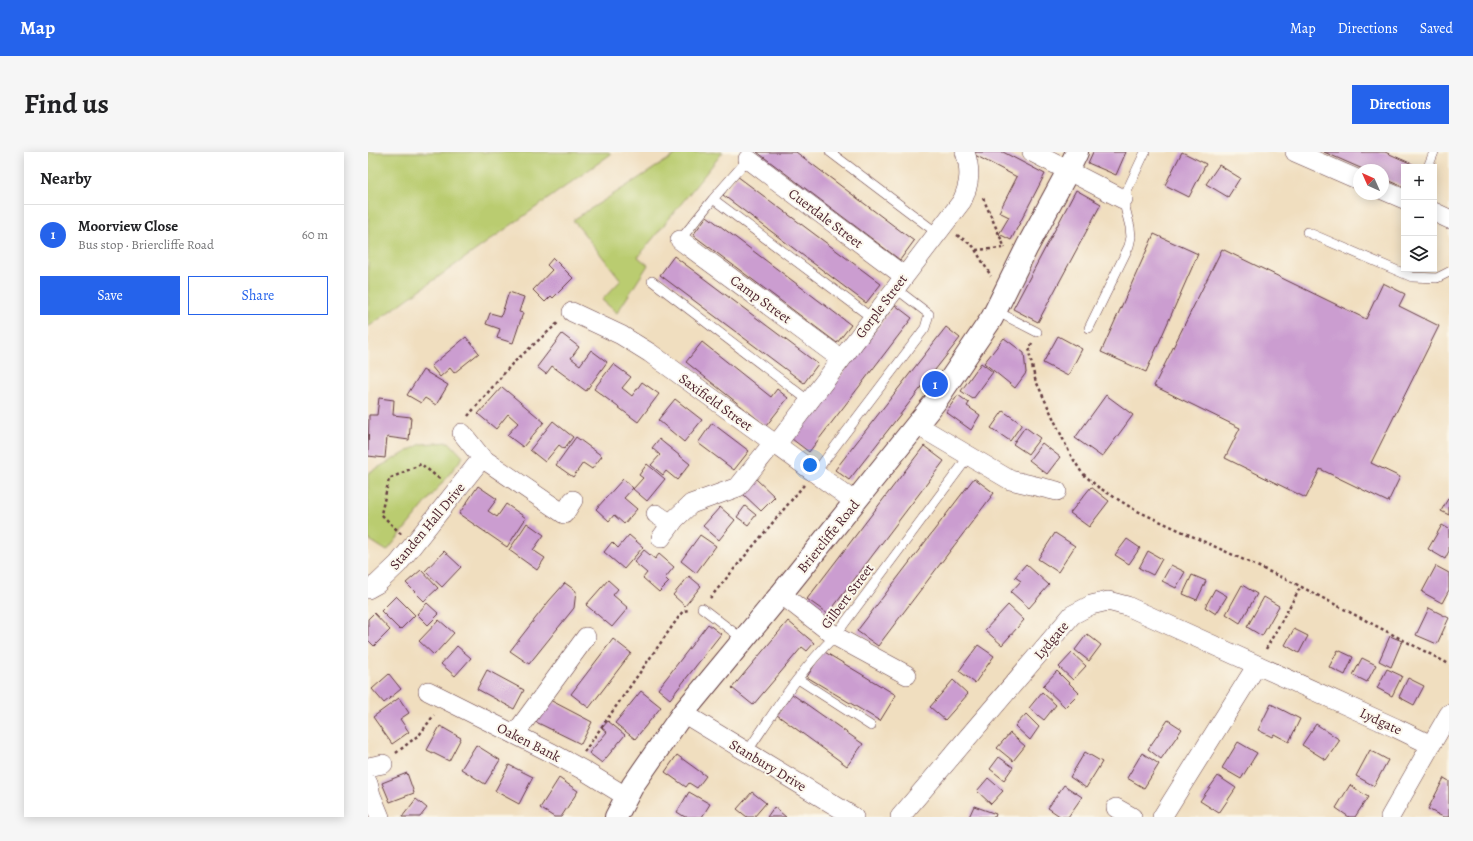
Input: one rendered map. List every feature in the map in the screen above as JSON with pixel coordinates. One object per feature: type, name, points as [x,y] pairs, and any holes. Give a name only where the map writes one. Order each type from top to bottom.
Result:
[{"type":"street","points":[[1032,152],[1072,162],[1123,200]]},
{"type":"street","points":[[1295,152],[1353,177]]},
{"type":"street","name":"Gorple Street","points":[[663,525],[675,518],[691,504],[738,486],[774,444],[809,401],[962,201],[968,188],[969,175],[966,156]]},
{"type":"street","name":"Cuerdale Street","points":[[748,159],[900,282]]},
{"type":"street","name":"Briercliffe Road","points":[[616,817],[633,785],[683,714],[935,402],[1001,302],[1018,250],[1072,162]]},
{"type":"street","points":[[1389,193],[1401,198]]},
{"type":"street","points":[[1437,213],[1449,219]]},
{"type":"street","name":"Camp Street","points":[[680,240],[841,359]]},
{"type":"street","name":"Saxifield Street","points":[[572,312],[621,335],[650,353],[855,502]]},
{"type":"street","points":[[917,425],[1010,480],[1057,491]]},
{"type":"street","points":[[462,433],[482,458],[564,514]]},
{"type":"street","name":"Standen Hall Drive","points":[[368,589],[377,584],[398,564],[482,458]]},
{"type":"street","points":[[781,594],[835,636],[907,675]]},
{"type":"street","name":"Lydgate","points":[[900,817],[1072,615],[1091,605],[1108,601],[1127,606],[1431,745]]},
{"type":"street","points":[[515,734],[586,637]]},
{"type":"street","points":[[1162,817],[1257,665]]},
{"type":"street","name":"Oaken Bank","points":[[436,695],[583,770],[627,797]]},
{"type":"street","name":"Stanbury Drive","points":[[683,714],[854,817]]},
{"type":"street","points":[[1390,817],[1449,714]]},
{"type":"street","points":[[368,783],[380,817]]},
{"type":"lane","points":[[830,152],[937,233]]},
{"type":"lane","points":[[1089,328],[1129,246],[1131,238],[1130,227],[1123,200],[1145,152]]},
{"type":"lane","points":[[1429,164],[1434,152]]},
{"type":"lane","points":[[680,240],[748,159]]},
{"type":"lane","points":[[713,199],[872,318]]},
{"type":"lane","points":[[1307,232],[1412,277],[1437,278],[1449,272]]},
{"type":"lane","points":[[652,281],[809,401]]},
{"type":"lane","points":[[815,473],[925,328],[929,314],[900,282]]},
{"type":"lane","points":[[1001,302],[1037,332]]},
{"type":"lane","name":"Gilbert Street","points":[[747,752],[798,679],[821,649],[835,636],[969,456]]},
{"type":"lane","points":[[702,608],[744,640]]},
{"type":"lane","points":[[798,679],[871,726]]},
{"type":"path","points":[[983,197],[1018,250]]},
{"type":"path","points":[[937,233],[958,235],[973,246],[996,286],[1001,302]]},
{"type":"path","points":[[976,250],[1018,250]]},
{"type":"path","points":[[462,433],[458,429],[512,364],[572,312]]},
{"type":"path","points":[[1037,332],[1029,352],[1035,379],[1070,454],[1082,473],[1098,487],[1135,510],[1301,586],[1449,664]]},
{"type":"path","points":[[412,546],[381,514],[389,479],[421,464],[456,491]]},
{"type":"path","points":[[1257,665],[1301,586]]},
{"type":"path","points":[[376,765],[420,734],[434,716],[436,695]]},
{"type":"green space","points":[[368,152],[609,152],[611,154],[368,327]]},
{"type":"green space","points":[[677,152],[723,152],[638,257],[648,265],[617,313],[602,300],[621,280],[573,220],[678,153]]},
{"type":"green space","points":[[449,442],[463,457],[387,551],[368,539],[368,473],[421,444]]},
{"type":"building","points":[[757,152],[796,152],[914,241],[900,260]]},
{"type":"building","points":[[974,152],[1003,152],[1045,174],[1011,240],[999,234],[1009,217],[999,212],[1017,177],[973,154]]},
{"type":"building","points":[[1093,152],[1126,152],[1116,175],[1088,163]]},
{"type":"building","points":[[1182,152],[1206,164],[1189,197],[1165,185]]},
{"type":"building","points":[[1324,152],[1385,152],[1412,164],[1401,164],[1401,186],[1389,181],[1389,164],[1353,165]]},
{"type":"building","points":[[1219,165],[1240,178],[1228,197],[1206,184]]},
{"type":"building","points":[[737,176],[881,284],[866,303],[723,195]]},
{"type":"building","points":[[1076,190],[1101,204],[1038,322],[1013,309]]},
{"type":"building","points":[[707,216],[851,325],[837,343],[693,235]]},
{"type":"building","points":[[1154,234],[1198,254],[1146,372],[1101,352]]},
{"type":"building","points":[[1222,249],[1366,319],[1383,283],[1405,294],[1399,306],[1439,326],[1371,463],[1400,477],[1388,502],[1320,469],[1306,498],[1225,458],[1240,428],[1154,386]]},
{"type":"building","points":[[674,256],[818,364],[804,383],[660,275]]},
{"type":"building","points":[[553,258],[573,278],[553,298],[551,296],[545,302],[533,290],[552,270],[547,265]]},
{"type":"building","points":[[509,292],[524,297],[519,312],[523,313],[513,343],[497,338],[500,329],[486,324],[490,313],[501,316]]},
{"type":"building","points":[[895,305],[912,318],[809,452],[792,439]]},
{"type":"building","points":[[946,327],[960,338],[849,480],[835,470]]},
{"type":"building","points":[[562,334],[579,347],[571,358],[580,365],[591,350],[607,362],[586,391],[552,366],[546,374],[537,367]]},
{"type":"building","points":[[1058,336],[1082,349],[1068,376],[1043,363]]},
{"type":"building","points":[[466,337],[479,353],[454,373],[450,368],[440,377],[431,366]]},
{"type":"building","points":[[1004,338],[1024,353],[1026,373],[1015,388],[984,363]]},
{"type":"building","points":[[702,342],[771,397],[777,389],[788,398],[766,426],[686,362]]},
{"type":"building","points":[[981,363],[993,372],[973,399],[961,391]]},
{"type":"building","points":[[613,364],[631,377],[622,388],[632,396],[642,382],[659,394],[638,422],[594,389]]},
{"type":"building","points":[[423,370],[448,385],[436,405],[425,398],[421,403],[407,395]]},
{"type":"building","points":[[502,387],[544,422],[523,447],[507,435],[518,423],[508,414],[496,429],[478,414]]},
{"type":"building","points":[[958,395],[969,403],[967,406],[980,415],[971,430],[946,412]]},
{"type":"building","points":[[1106,395],[1133,415],[1102,457],[1075,438]]},
{"type":"building","points":[[379,398],[394,400],[393,415],[411,417],[409,440],[387,437],[385,458],[368,456],[369,415],[377,415]]},
{"type":"building","points":[[675,399],[702,420],[684,442],[658,420]]},
{"type":"building","points":[[1003,411],[1022,424],[1010,441],[991,428]]},
{"type":"building","points":[[553,421],[573,437],[564,449],[559,445],[545,462],[530,450]]},
{"type":"building","points":[[712,423],[749,451],[734,470],[698,443]]},
{"type":"building","points":[[1025,427],[1040,438],[1028,454],[1013,444]]},
{"type":"building","points":[[576,437],[602,456],[592,469],[583,463],[573,477],[556,465]]},
{"type":"building","points":[[659,439],[690,464],[677,480],[666,471],[663,475],[651,465],[660,455],[652,448]]},
{"type":"building","points":[[1042,443],[1060,457],[1047,474],[1029,460]]},
{"type":"building","points":[[924,446],[944,461],[828,614],[807,599]]},
{"type":"building","points":[[647,464],[665,479],[647,501],[633,489],[643,478],[639,475]]},
{"type":"building","points":[[974,478],[994,493],[878,646],[857,631]]},
{"type":"building","points":[[623,479],[633,488],[624,498],[637,509],[624,524],[614,515],[609,521],[596,509]]},
{"type":"building","points":[[756,479],[775,497],[761,511],[742,493]]},
{"type":"building","points":[[478,486],[497,499],[488,511],[497,517],[506,504],[526,518],[507,547],[459,514]]},
{"type":"building","points":[[1091,487],[1109,501],[1089,527],[1070,513]]},
{"type":"building","points":[[1449,497],[1449,515],[1441,511]]},
{"type":"building","points":[[745,506],[756,515],[748,525],[737,517]]},
{"type":"building","points":[[720,507],[735,520],[719,540],[703,526]]},
{"type":"building","points":[[527,523],[544,535],[533,550],[545,558],[537,570],[509,550]]},
{"type":"building","points":[[1442,525],[1449,529],[1449,551],[1445,559],[1428,549]]},
{"type":"building","points":[[1055,533],[1075,546],[1058,572],[1038,559]]},
{"type":"building","points":[[629,535],[643,547],[624,569],[604,552],[612,542],[618,548]]},
{"type":"building","points":[[700,535],[716,546],[696,573],[681,561]]},
{"type":"building","points":[[1127,539],[1140,548],[1129,564],[1115,555]]},
{"type":"building","points":[[644,550],[655,559],[659,554],[674,567],[665,578],[669,582],[659,592],[643,578],[647,573],[634,562]]},
{"type":"building","points":[[444,551],[461,567],[442,587],[425,571]]},
{"type":"building","points":[[1148,551],[1162,559],[1153,575],[1139,568]]},
{"type":"building","points":[[1026,564],[1049,585],[1029,608],[1011,592],[1021,581],[1015,577]]},
{"type":"building","points":[[1171,565],[1185,572],[1176,588],[1162,581]]},
{"type":"building","points":[[1436,566],[1449,573],[1449,590],[1442,603],[1422,592]]},
{"type":"building","points":[[421,570],[438,588],[424,601],[406,583]]},
{"type":"building","points":[[1192,575],[1206,581],[1197,600],[1183,594]]},
{"type":"building","points":[[689,576],[701,586],[685,606],[673,595]]},
{"type":"building","points":[[608,580],[618,589],[613,595],[628,608],[612,627],[586,605]]},
{"type":"building","points":[[565,583],[576,591],[574,608],[529,664],[510,651]]},
{"type":"building","points":[[1242,585],[1257,594],[1240,623],[1226,614]]},
{"type":"building","points":[[1215,589],[1227,596],[1216,614],[1205,607]]},
{"type":"building","points":[[396,596],[415,615],[400,630],[381,611]]},
{"type":"building","points":[[1264,597],[1279,606],[1262,636],[1247,627]]},
{"type":"building","points":[[427,603],[439,614],[428,625],[417,614]]},
{"type":"building","points":[[1008,605],[1024,620],[1002,645],[985,630]]},
{"type":"building","points":[[1429,608],[1449,618],[1437,644],[1416,635]]},
{"type":"building","points":[[374,613],[390,630],[374,646],[368,640],[368,619]]},
{"type":"building","points":[[439,620],[454,633],[434,655],[419,641]]},
{"type":"building","points":[[788,621],[814,643],[807,651],[802,647],[753,705],[732,688]]},
{"type":"building","points":[[708,624],[721,634],[670,699],[658,689]]},
{"type":"building","points":[[1294,629],[1308,636],[1299,653],[1285,645]]},
{"type":"building","points":[[1087,634],[1101,645],[1089,661],[1075,650]]},
{"type":"building","points":[[1390,636],[1402,641],[1391,667],[1379,661]]},
{"type":"building","points":[[613,639],[631,653],[589,708],[571,694]]},
{"type":"building","points":[[978,645],[994,656],[975,683],[959,671]]},
{"type":"building","points":[[457,646],[471,658],[455,676],[441,664]]},
{"type":"building","points":[[1338,650],[1353,657],[1345,675],[1329,667]]},
{"type":"building","points":[[823,651],[896,695],[880,721],[807,677]]},
{"type":"building","points":[[1072,653],[1086,666],[1073,680],[1059,667]]},
{"type":"building","points":[[1362,658],[1376,665],[1367,682],[1353,675]]},
{"type":"building","points":[[1387,669],[1402,676],[1392,696],[1377,688]]},
{"type":"building","points":[[487,670],[524,690],[514,709],[477,689]]},
{"type":"building","points":[[1057,671],[1079,693],[1065,707],[1043,686]]},
{"type":"building","points":[[389,674],[401,689],[384,703],[372,689]]},
{"type":"building","points":[[1408,678],[1424,686],[1414,705],[1399,697]]},
{"type":"building","points":[[953,680],[968,694],[945,720],[930,707]]},
{"type":"building","points":[[641,691],[661,707],[635,739],[615,723]]},
{"type":"building","points":[[1042,692],[1056,705],[1044,720],[1029,708]]},
{"type":"building","points":[[792,694],[863,744],[847,766],[777,715]]},
{"type":"building","points":[[399,698],[409,713],[400,719],[409,732],[392,744],[373,717]]},
{"type":"building","points":[[548,699],[592,722],[581,744],[536,722]]},
{"type":"building","points":[[1271,704],[1300,719],[1289,742],[1274,734],[1272,737],[1258,730]]},
{"type":"building","points":[[1026,714],[1039,727],[1030,740],[1015,726]]},
{"type":"building","points":[[1168,720],[1182,729],[1161,759],[1148,749]]},
{"type":"building","points":[[608,721],[625,735],[602,763],[589,753],[607,732],[602,728]]},
{"type":"building","points":[[1316,724],[1340,740],[1326,760],[1302,745]]},
{"type":"building","points":[[440,726],[461,738],[449,761],[427,750]]},
{"type":"building","points":[[1010,733],[1025,746],[1013,761],[997,748]]},
{"type":"building","points":[[1238,742],[1257,753],[1241,779],[1222,768]]},
{"type":"building","points":[[476,745],[500,760],[485,784],[461,769]]},
{"type":"building","points":[[1370,750],[1388,760],[1374,786],[1356,776]]},
{"type":"building","points":[[1085,752],[1102,762],[1086,788],[1070,777]]},
{"type":"building","points":[[1142,753],[1159,764],[1144,788],[1127,778]]},
{"type":"building","points":[[677,755],[706,776],[697,788],[689,783],[686,787],[665,772]]},
{"type":"building","points":[[999,757],[1013,767],[1004,780],[990,769]]},
{"type":"building","points":[[509,765],[533,777],[519,804],[495,791]]},
{"type":"building","points":[[407,773],[414,793],[390,802],[382,783]]},
{"type":"building","points":[[1218,776],[1236,788],[1219,813],[1200,801]]},
{"type":"building","points":[[559,778],[578,791],[561,817],[554,817],[540,808]]},
{"type":"building","points":[[988,778],[1003,791],[991,804],[977,791]]},
{"type":"building","points":[[1444,778],[1449,781],[1449,817],[1443,817],[1428,809]]},
{"type":"building","points":[[1064,785],[1082,797],[1068,817],[1061,817],[1048,808]]},
{"type":"building","points":[[1350,785],[1368,797],[1355,817],[1349,817],[1336,808]]},
{"type":"building","points":[[689,792],[710,804],[702,817],[685,817],[677,812]]},
{"type":"building","points":[[752,792],[766,803],[754,817],[747,817],[737,809]]},
{"type":"building","points":[[416,799],[427,808],[420,817],[402,817]]},
{"type":"building","points":[[974,806],[996,814],[995,817],[969,817]]},
{"type":"building","points":[[774,807],[786,817],[767,817]]},
{"type":"place","name":"Moorview Close","points":[[935,384]]}]
